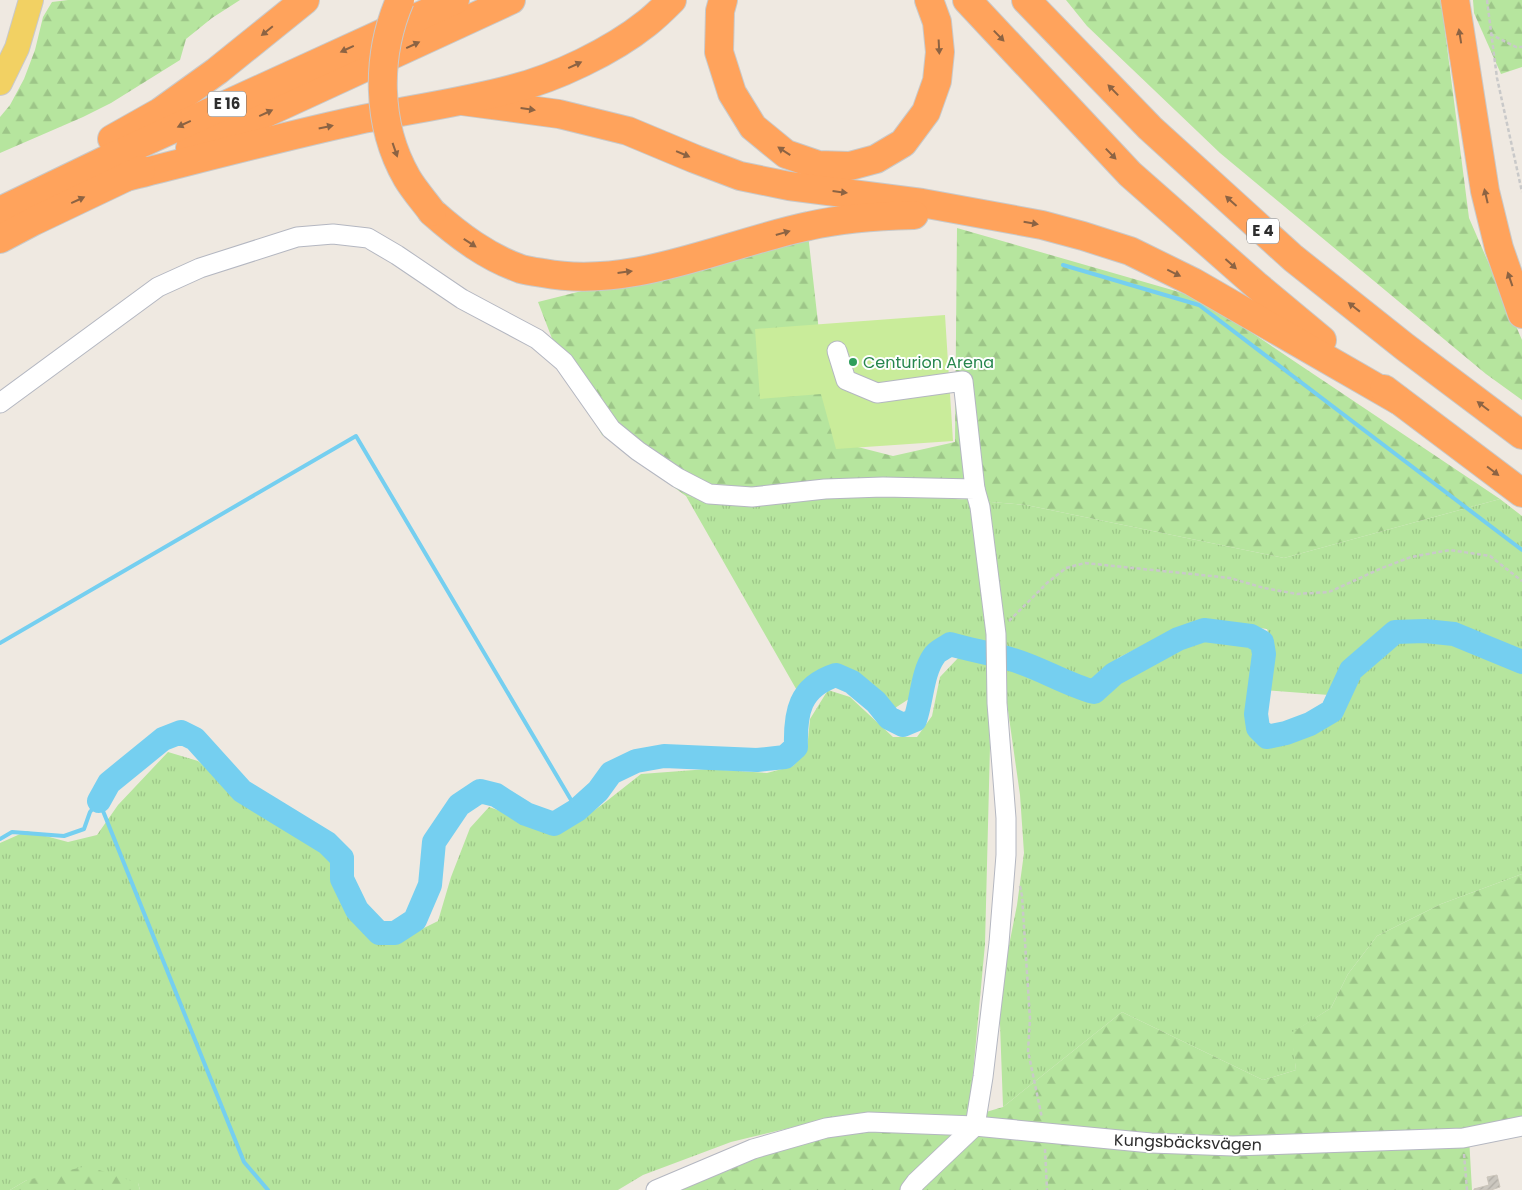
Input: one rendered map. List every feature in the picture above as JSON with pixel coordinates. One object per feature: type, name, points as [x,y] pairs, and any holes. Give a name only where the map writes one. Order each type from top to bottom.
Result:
[{"type":"highway","points":[[0,210],[108,142],[160,112],[216,71],[305,0]]},
{"type":"highway","points":[[400,0],[395,13],[384,63],[383,98],[385,115],[401,166],[432,212],[456,234],[486,254],[522,269],[554,275],[587,277],[678,263],[808,226],[870,216],[983,214]]},
{"type":"highway","name":"E 16","points":[[0,210],[455,0]]},
{"type":"highway","name":"E 16","points":[[0,239],[126,177],[511,0]]},
{"type":"highway","points":[[126,177],[286,136],[402,111],[462,101],[515,88],[554,74],[603,52],[647,23],[672,0]]},
{"type":"highway","points":[[723,0],[720,11],[719,52],[732,93],[753,126],[786,154],[818,165],[850,166],[876,159],[903,142],[926,112],[937,81],[940,52],[937,22],[929,0]]},
{"type":"highway","points":[[966,0],[1130,174],[1256,285],[1398,400],[1522,493]]},
{"type":"highway","name":"E 4","points":[[1026,0],[1150,128],[1293,258],[1405,347],[1522,435]]},
{"type":"highway","points":[[1455,0],[1485,191],[1499,248],[1522,314]]},
{"type":"highway","points":[[462,101],[559,114],[628,131],[740,176],[789,186],[922,203],[1042,225],[1130,252],[1193,282],[1398,400]]},
{"type":"main road","points":[[0,83],[17,48],[30,0]]},
{"type":"street","points":[[0,403],[158,287],[200,268],[298,237],[333,234],[368,238],[397,255],[462,299],[537,339],[564,362],[611,428],[638,451],[670,473],[709,494],[752,497],[825,489],[883,487],[975,489]]},
{"type":"street","points":[[837,351],[846,380],[877,393],[963,381],[975,489],[980,507],[996,634],[996,679],[1006,818],[1006,855],[996,971],[984,1076],[975,1126],[910,1190]]},
{"type":"street","name":"Kungsbäcksvägen","points":[[656,1190],[753,1149],[826,1128],[869,1122],[975,1126],[1151,1143],[1234,1146],[1463,1138],[1522,1126]]},
{"type":"path","points":[[1487,0],[1497,78],[1522,192]]},
{"type":"path","points":[[1490,34],[1516,47],[1522,47]]},
{"type":"path","points":[[996,634],[1047,583],[1066,568],[1085,562],[1230,578],[1264,588],[1297,594],[1329,592],[1411,557],[1450,550],[1490,556],[1522,581]]},
{"type":"path","points":[[1018,878],[1022,896],[1029,990],[1028,1051],[1044,1133],[1047,1190]]},
{"type":"path","points":[[1463,1138],[1467,1190]]},
{"type":"green space","points":[[68,0],[240,0],[212,18],[186,39],[180,60],[111,103],[0,153],[0,117],[10,105],[24,79],[35,50],[43,17],[52,2]]},
{"type":"green space","points":[[1066,0],[1441,0],[1469,218],[1522,340],[1522,400],[1486,374],[1220,153],[1087,26]]},
{"type":"green space","points":[[1473,0],[1522,0],[1522,67],[1501,74],[1474,13]]},
{"type":"green space","points":[[957,228],[1200,298],[1500,499],[1284,558],[1026,505],[908,495],[720,502],[686,496],[602,435],[561,362],[538,302],[808,234],[823,367],[846,444],[893,456],[955,442]]},
{"type":"green space","name":"Centurion Arena","points":[[945,315],[953,441],[836,449],[821,394],[760,399],[755,329]]},
{"type":"green space","points":[[908,495],[1026,505],[1284,558],[1500,499],[1522,516],[1522,653],[1467,632],[1425,622],[1391,624],[1344,666],[1329,695],[1265,690],[1270,679],[1274,648],[1267,629],[1205,620],[1174,630],[1118,658],[1094,681],[1035,664],[1006,649],[978,644],[952,636],[933,646],[918,670],[915,695],[895,708],[868,680],[832,665],[816,674],[799,694],[686,496],[720,502]]},
{"type":"green space","points":[[1210,632],[1246,640],[1259,648],[1258,663],[1251,693],[1249,730],[1264,742],[1289,739],[1312,730],[1339,713],[1357,673],[1396,637],[1408,633],[1453,641],[1522,669],[1522,874],[1441,904],[1377,936],[1348,974],[1331,1008],[1292,1033],[1296,1070],[1263,1080],[1122,1012],[1003,1107],[999,996],[1017,905],[1024,853],[1020,795],[1001,661],[1031,670],[1082,695],[1098,699],[1130,668],[1187,639]]},
{"type":"green space","points":[[958,658],[986,658],[990,746],[985,944],[969,1117],[823,1120],[731,1142],[643,1175],[618,1190],[140,1190],[138,1183],[27,1180],[10,1190],[0,1190],[0,843],[27,831],[68,842],[97,835],[118,805],[168,752],[198,761],[234,791],[288,822],[327,848],[349,905],[375,940],[408,936],[438,921],[451,877],[470,828],[489,807],[529,821],[571,827],[641,774],[708,769],[767,773],[793,766],[807,750],[810,719],[828,690],[850,697],[893,737],[917,737],[932,716],[940,677]]},
{"type":"green space","points":[[1522,874],[1522,1126],[1469,1137],[1472,1190],[673,1190],[823,1120],[969,1117],[1003,1107],[1122,1012],[1263,1080],[1296,1070],[1291,1033],[1331,1008],[1348,974],[1377,936],[1441,904]]},
{"type":"green space","points":[[87,1166],[138,1183],[140,1190],[10,1190],[27,1180]]},
{"type":"building","points":[[1497,1175],[1500,1187],[1491,1190],[1474,1190],[1489,1185],[1487,1177]]},
{"type":"waterway","points":[[1063,265],[1199,305],[1522,550]]},
{"type":"waterway","points":[[0,643],[356,436],[577,810]]},
{"type":"waterway","points":[[99,801],[109,783],[163,739],[181,732],[195,739],[242,791],[327,843],[342,858],[342,879],[357,910],[379,933],[395,933],[415,920],[430,885],[434,842],[459,805],[480,791],[496,795],[526,814],[554,824],[577,810],[598,791],[611,773],[636,761],[664,756],[757,760],[785,757],[796,747],[798,712],[807,694],[824,680],[836,675],[852,682],[876,702],[889,718],[903,725],[915,720],[930,663],[937,653],[950,644],[1021,662],[1073,685],[1094,692],[1114,674],[1178,639],[1204,630],[1251,636],[1262,642],[1264,654],[1256,714],[1258,728],[1267,737],[1286,733],[1310,724],[1332,711],[1351,670],[1395,632],[1425,631],[1454,634],[1522,662]]},
{"type":"waterway","points":[[0,839],[12,832],[64,836],[84,829],[90,812],[99,801],[244,1162],[268,1190]]},
{"type":"place","name":"Centurion Arena","points":[[853,362]]}]
